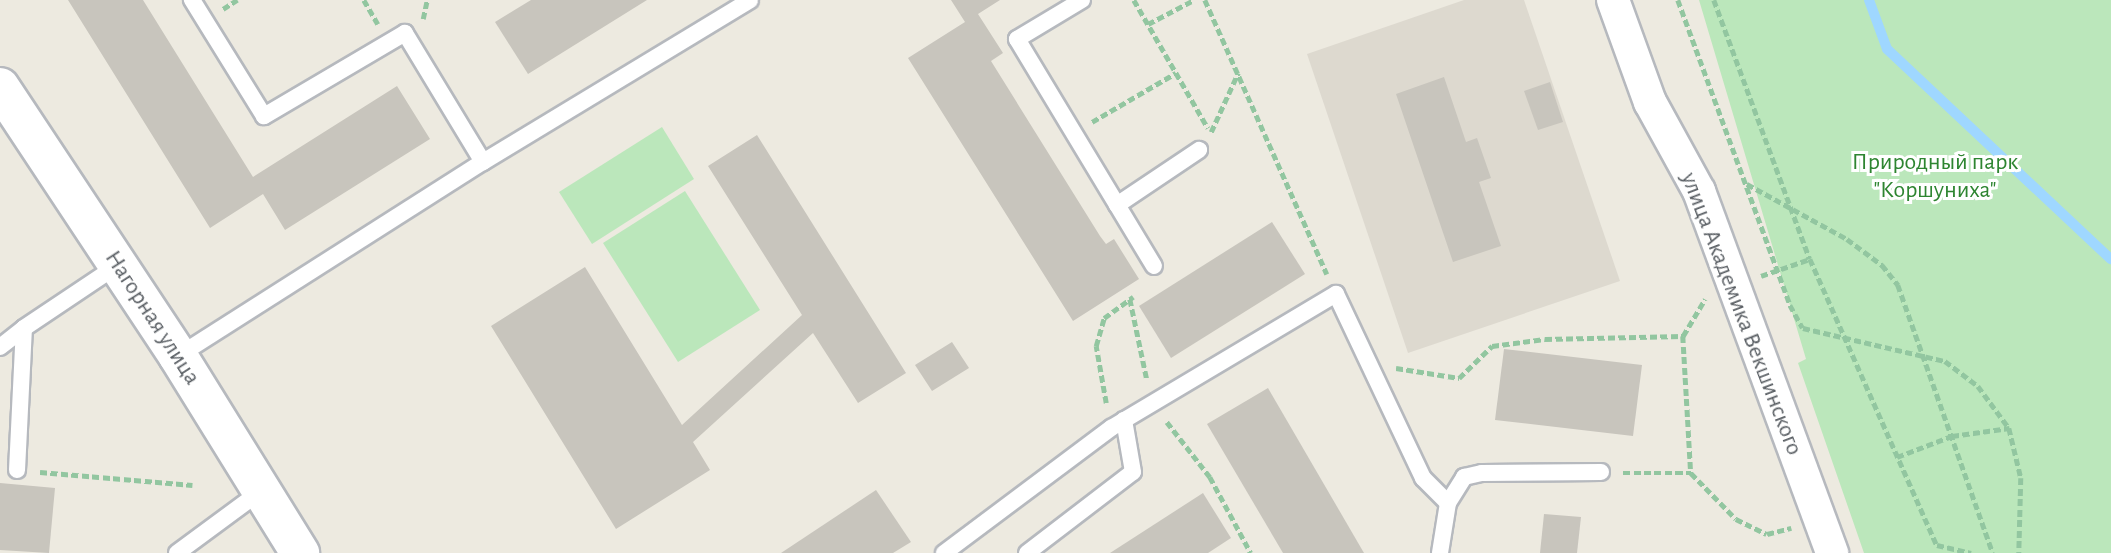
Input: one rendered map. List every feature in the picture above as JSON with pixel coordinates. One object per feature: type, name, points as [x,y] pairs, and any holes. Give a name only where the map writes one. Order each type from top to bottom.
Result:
[{"type":"street","name":"улица Академика Векшинского","points":[[1613,0],[1650,102],[1699,191],[1832,553]]},
{"type":"street","name":"Нагорная улица","points":[[0,87],[177,356],[300,553]]},
{"type":"lane","points":[[192,0],[264,116],[405,33],[483,162]]},
{"type":"lane","points":[[177,356],[483,162],[750,0]]},
{"type":"lane","points":[[1082,0],[1017,39],[1154,266]]},
{"type":"lane","points":[[1117,205],[1199,150]]},
{"type":"lane","points":[[0,347],[118,265]]},
{"type":"lane","points":[[944,553],[1118,424],[1336,294],[1423,478],[1448,503]]},
{"type":"lane","points":[[16,470],[24,328]]},
{"type":"lane","points":[[1027,553],[1133,472],[1118,424]]},
{"type":"lane","points":[[1440,553],[1448,503],[1464,477],[1482,473],[1601,472]]},
{"type":"lane","points":[[181,552],[261,491]]},
{"type":"path","points":[[1134,0],[1211,132],[1238,74]]},
{"type":"path","points":[[1148,24],[1194,0]]},
{"type":"path","points":[[1205,0],[1336,294]]},
{"type":"path","points":[[1678,0],[1778,271],[1803,328],[1847,342],[1928,360],[1945,361],[1978,386],[2009,428],[2021,478],[2019,553]]},
{"type":"path","points":[[1714,0],[1789,208],[1937,545],[1971,553]]},
{"type":"path","points":[[1090,123],[1176,73]]},
{"type":"path","points":[[1746,184],[1847,239],[1882,265],[1898,285],[1928,360],[1993,553]]},
{"type":"path","points":[[1778,271],[1810,259]]},
{"type":"path","points":[[1691,473],[1683,336],[1709,293]]},
{"type":"path","points":[[1118,424],[1096,346],[1104,318],[1131,298],[1152,402],[1210,477],[1251,553]]},
{"type":"path","points":[[1418,372],[1459,378],[1492,346],[1545,340],[1683,336]]},
{"type":"path","points":[[1898,457],[1952,436],[2009,428]]},
{"type":"path","points":[[16,470],[192,485]]},
{"type":"path","points":[[1601,472],[1691,473],[1746,524],[1767,534],[1799,526]]},
{"type":"shaded area","points":[[1464,0],[1524,0],[1620,281],[1408,353],[1307,54]]},
{"type":"green space","name":"Природный парк \"Коршуниха\"","points":[[1699,0],[2111,0],[2111,553],[1864,553],[1798,363],[1806,359]]},
{"type":"green space","points":[[662,127],[694,179],[592,244],[559,192]]},
{"type":"green space","points":[[685,191],[760,310],[678,362],[603,243]]},
{"type":"building","points":[[68,0],[143,0],[253,177],[397,86],[430,139],[285,230],[263,194],[210,228]]},
{"type":"building","points":[[531,0],[647,0],[528,74],[495,22]]},
{"type":"building","points":[[951,0],[1000,0],[978,14],[1003,53],[991,61],[1100,236],[1106,244],[1114,239],[1139,279],[1073,321],[908,58],[965,22]]},
{"type":"building","points":[[1444,77],[1466,142],[1477,138],[1491,178],[1479,182],[1501,246],[1453,262],[1396,94]]},
{"type":"building","points":[[1550,82],[1563,122],[1538,130],[1524,91]]},
{"type":"building","points":[[757,135],[906,373],[858,403],[813,333],[693,442],[710,470],[616,529],[491,326],[585,267],[682,425],[802,315],[708,166]]},
{"type":"building","points":[[1272,222],[1305,274],[1171,358],[1139,306]]},
{"type":"building","points":[[952,342],[969,368],[932,391],[915,365]]},
{"type":"building","points":[[1504,349],[1642,365],[1633,436],[1495,420]]},
{"type":"building","points":[[1268,388],[1364,553],[1283,553],[1207,424]]},
{"type":"building","points":[[0,483],[55,488],[49,553],[0,550]]},
{"type":"building","points":[[876,490],[911,542],[893,553],[781,553]]},
{"type":"building","points":[[1203,493],[1231,538],[1208,553],[1110,553]]},
{"type":"building","points":[[1544,514],[1581,517],[1577,553],[1540,553]]},
{"type":"waterway","points":[[1869,0],[1887,49],[2111,259]]}]
